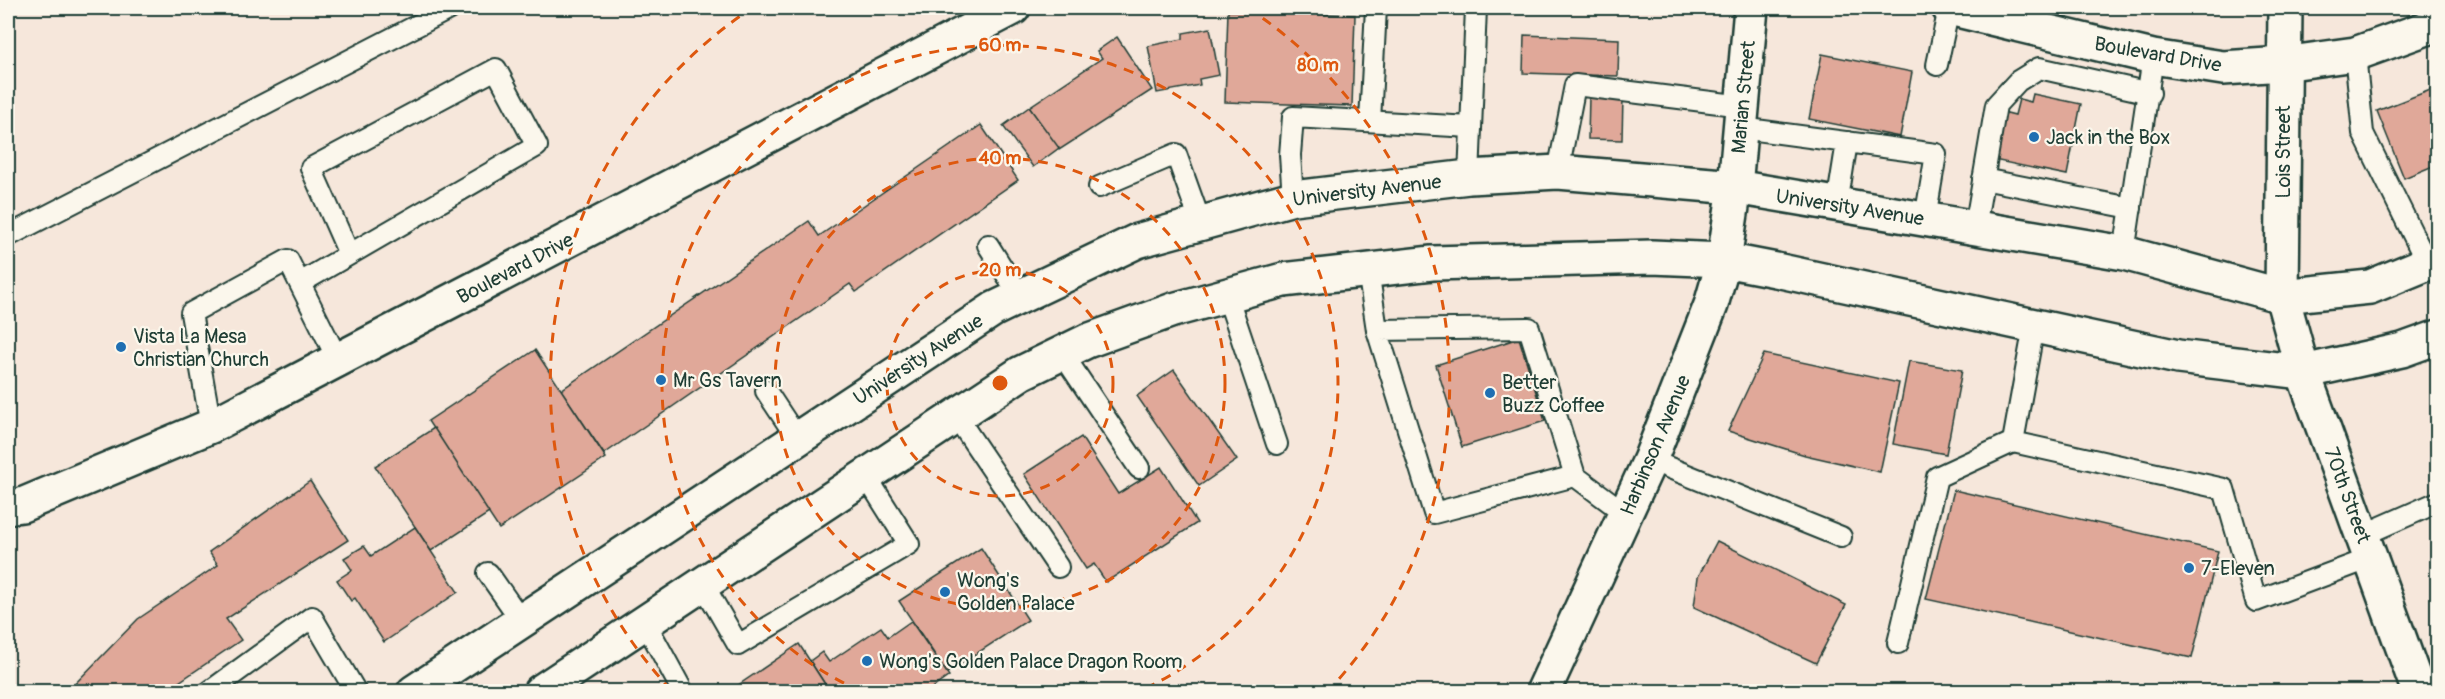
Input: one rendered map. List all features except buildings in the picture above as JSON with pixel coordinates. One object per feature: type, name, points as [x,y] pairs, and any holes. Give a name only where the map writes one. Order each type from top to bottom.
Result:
[{"type":"main road","name":"Boulevard Drive","points":[[8,507],[22,505],[211,426],[1013,8]]},
{"type":"main road","name":"Marian Street","points":[[1735,187],[1751,8]]},
{"type":"main road","name":"Boulevard Drive","points":[[1949,8],[2153,57],[2223,68],[2283,64],[2355,54],[2436,29]]},
{"type":"main road","name":"Lois Street","points":[[2282,296],[2285,8]]},
{"type":"main road","name":"University Avenue","points":[[414,692],[994,309],[1137,241],[1293,198],[1469,177],[1558,172],[1735,187],[2124,253],[2282,296],[2370,287],[2432,261]]},
{"type":"main road","name":"Harbinson Avenue","points":[[1543,692],[1626,514],[1701,337],[1724,260],[1735,187]]},
{"type":"main road","points":[[540,692],[1021,373],[1087,341],[1173,310],[1283,280],[1432,263],[1663,257],[1724,260],[2178,357],[2303,372],[2402,350],[2438,337]]},
{"type":"main road","name":"70th Street","points":[[2282,296],[2303,372],[2419,692]]},
{"type":"lane","points":[[8,236],[451,8]]},
{"type":"lane","points":[[1370,121],[1376,8]]},
{"type":"lane","points":[[1469,177],[1476,8]]},
{"type":"lane","points":[[1937,65],[1949,8]]},
{"type":"lane","points":[[2355,54],[2363,133],[2432,261]]},
{"type":"lane","points":[[2124,253],[2150,93],[2153,57]]},
{"type":"lane","points":[[1975,228],[1996,105],[2018,81],[2039,68],[2150,93]]},
{"type":"lane","points":[[300,283],[537,146],[496,69],[310,168],[349,254]]},
{"type":"lane","points":[[1558,172],[1575,84],[1742,117],[1847,142],[1936,154],[1925,219]]},
{"type":"lane","points":[[1293,198],[1290,155],[1293,117],[1471,127]]},
{"type":"lane","points":[[1837,205],[1847,142]]},
{"type":"lane","points":[[1100,187],[1176,154],[1201,224]]},
{"type":"lane","points":[[1983,179],[2131,208]]},
{"type":"lane","points":[[988,245],[1020,296]]},
{"type":"lane","points":[[211,426],[191,313],[288,260],[338,360]]},
{"type":"lane","points":[[1368,270],[1377,330],[1434,513],[1575,476]]},
{"type":"lane","points":[[1227,295],[1277,444]]},
{"type":"lane","points":[[2013,442],[2034,326]]},
{"type":"lane","points":[[1377,330],[1529,328],[1575,476],[1626,514]]},
{"type":"lane","points":[[1062,353],[1138,468]]},
{"type":"lane","points":[[766,391],[797,438]]},
{"type":"lane","points":[[956,416],[1058,567]]},
{"type":"lane","points":[[1898,643],[1937,477],[2013,442],[2224,489],[2256,601],[2367,547],[2438,502]]},
{"type":"lane","points":[[1650,460],[1841,537]]},
{"type":"lane","points":[[703,584],[738,645],[909,544],[866,476]]},
{"type":"lane","points":[[488,573],[521,620]]},
{"type":"lane","points":[[209,692],[312,617],[356,692]]},
{"type":"lane","points":[[645,622],[683,692]]},
{"type":"lane","points":[[2430,692],[2438,687]]},
{"type":"place","name":"Jack in the Box","points":[[2034,137]]},
{"type":"place","name":"Vista La Mesa Christian Church","points":[[121,347]]},
{"type":"place","name":"Mr Gs Tavern","points":[[661,380]]},
{"type":"place","name":"Better Buzz Coffee","points":[[1490,393]]},
{"type":"place","name":"7-Eleven","points":[[2189,568]]},
{"type":"place","name":"Wong's Golden Palace","points":[[945,592]]},
{"type":"place","name":"Wong's Golden Palace Dragon Room","points":[[867,661]]}]
